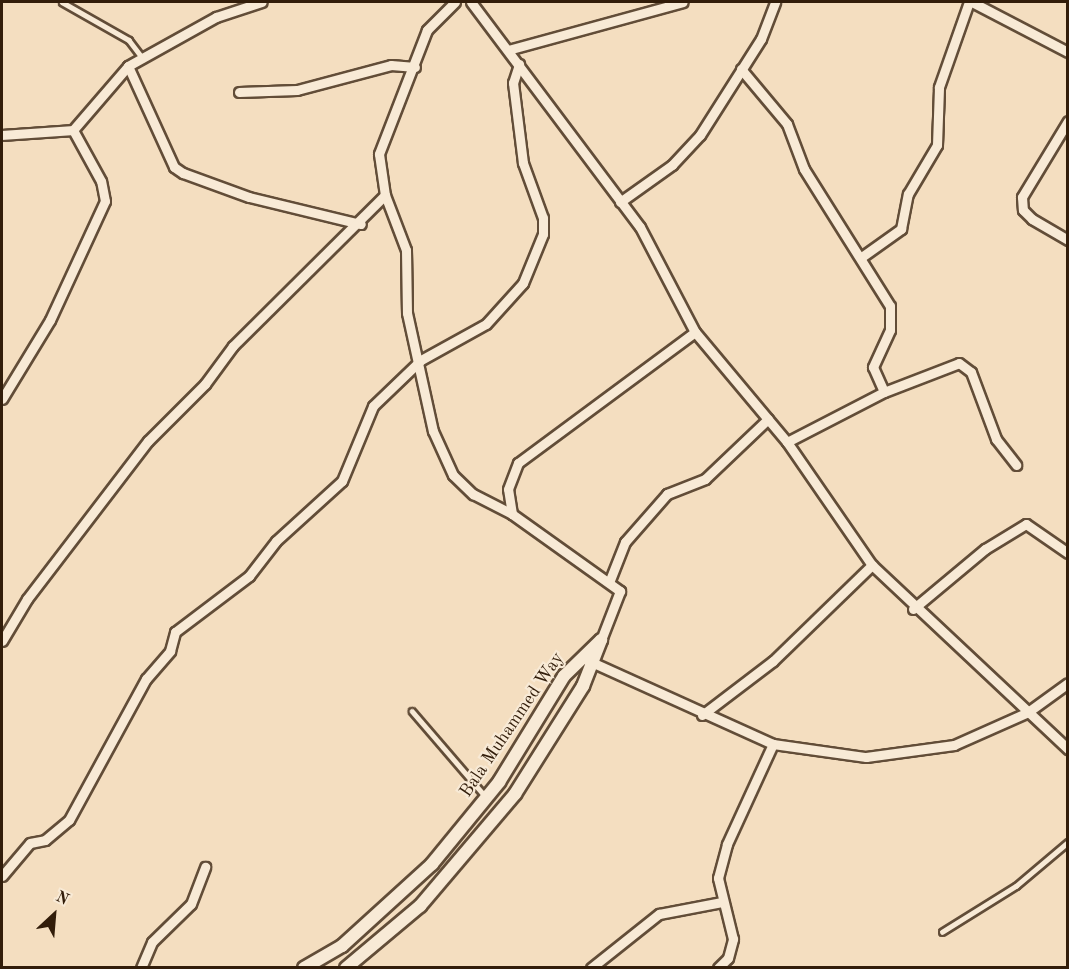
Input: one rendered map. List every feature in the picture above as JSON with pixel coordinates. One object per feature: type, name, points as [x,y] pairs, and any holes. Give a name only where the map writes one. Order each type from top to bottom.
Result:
[{"type":"street","points":[[2,135],[73,130],[128,66],[216,17],[262,2]]},
{"type":"street","points":[[455,2],[431,24],[415,67],[381,138],[385,195],[406,250],[406,313],[421,360],[433,431],[453,475],[492,507],[512,514],[610,580],[620,600],[601,640]]},
{"type":"street","points":[[471,2],[519,64],[656,253],[695,332],[787,442],[872,565],[913,609],[1068,749]]},
{"type":"street","points":[[508,50],[683,2]]},
{"type":"street","points":[[620,202],[690,148],[772,19],[775,2]]},
{"type":"street","points":[[863,256],[901,229],[908,194],[937,145],[939,87],[971,2],[1068,52]]},
{"type":"street","points":[[2,876],[30,843],[45,840],[69,820],[146,679],[170,651],[175,633],[249,576],[276,541],[342,482],[373,406],[421,360],[486,324],[507,304],[523,283],[543,234],[523,163],[513,83],[519,64]]},
{"type":"street","points":[[239,92],[297,90],[391,65],[415,67]]},
{"type":"street","points":[[128,66],[174,167],[183,173],[249,197],[361,224]]},
{"type":"street","points":[[741,69],[787,124],[804,168],[863,256],[893,318],[874,358],[884,392]]},
{"type":"street","points":[[1068,121],[1022,197],[1023,210],[1032,219],[1068,240]]},
{"type":"street","points":[[2,399],[50,320],[105,201],[101,181],[73,130]]},
{"type":"street","points":[[2,641],[27,599],[148,441],[205,384],[233,346],[361,224],[385,195]]},
{"type":"street","points":[[512,514],[508,489],[518,463],[695,332]]},
{"type":"street","points":[[787,442],[884,392],[963,364],[1003,452],[1016,465]]},
{"type":"street","points":[[610,580],[625,542],[668,495],[705,479],[768,419]]},
{"type":"street","points":[[913,609],[986,549],[1026,524],[1068,553]]},
{"type":"street","points":[[702,715],[773,661],[872,565]]},
{"type":"street","name":"Bala Muhammed Way","points":[[304,968],[342,946],[392,904],[487,798],[579,657],[601,640]]},
{"type":"street","name":"Bala Muhammed Way","points":[[346,968],[403,922],[478,842],[539,760],[594,663],[601,640]]},
{"type":"street","points":[[579,657],[702,715],[773,744],[866,757],[954,745],[1028,712],[1068,683]]},
{"type":"street","points":[[718,968],[729,958],[733,939],[722,902],[718,878],[727,844],[773,744]]},
{"type":"street","points":[[141,968],[152,942],[191,904],[205,867]]},
{"type":"street","points":[[591,968],[659,914],[722,902]]},
{"type":"lane","points":[[62,2],[129,40],[142,57]]},
{"type":"lane","points":[[412,711],[487,798]]},
{"type":"lane","points":[[942,932],[1016,886],[1068,842]]}]
